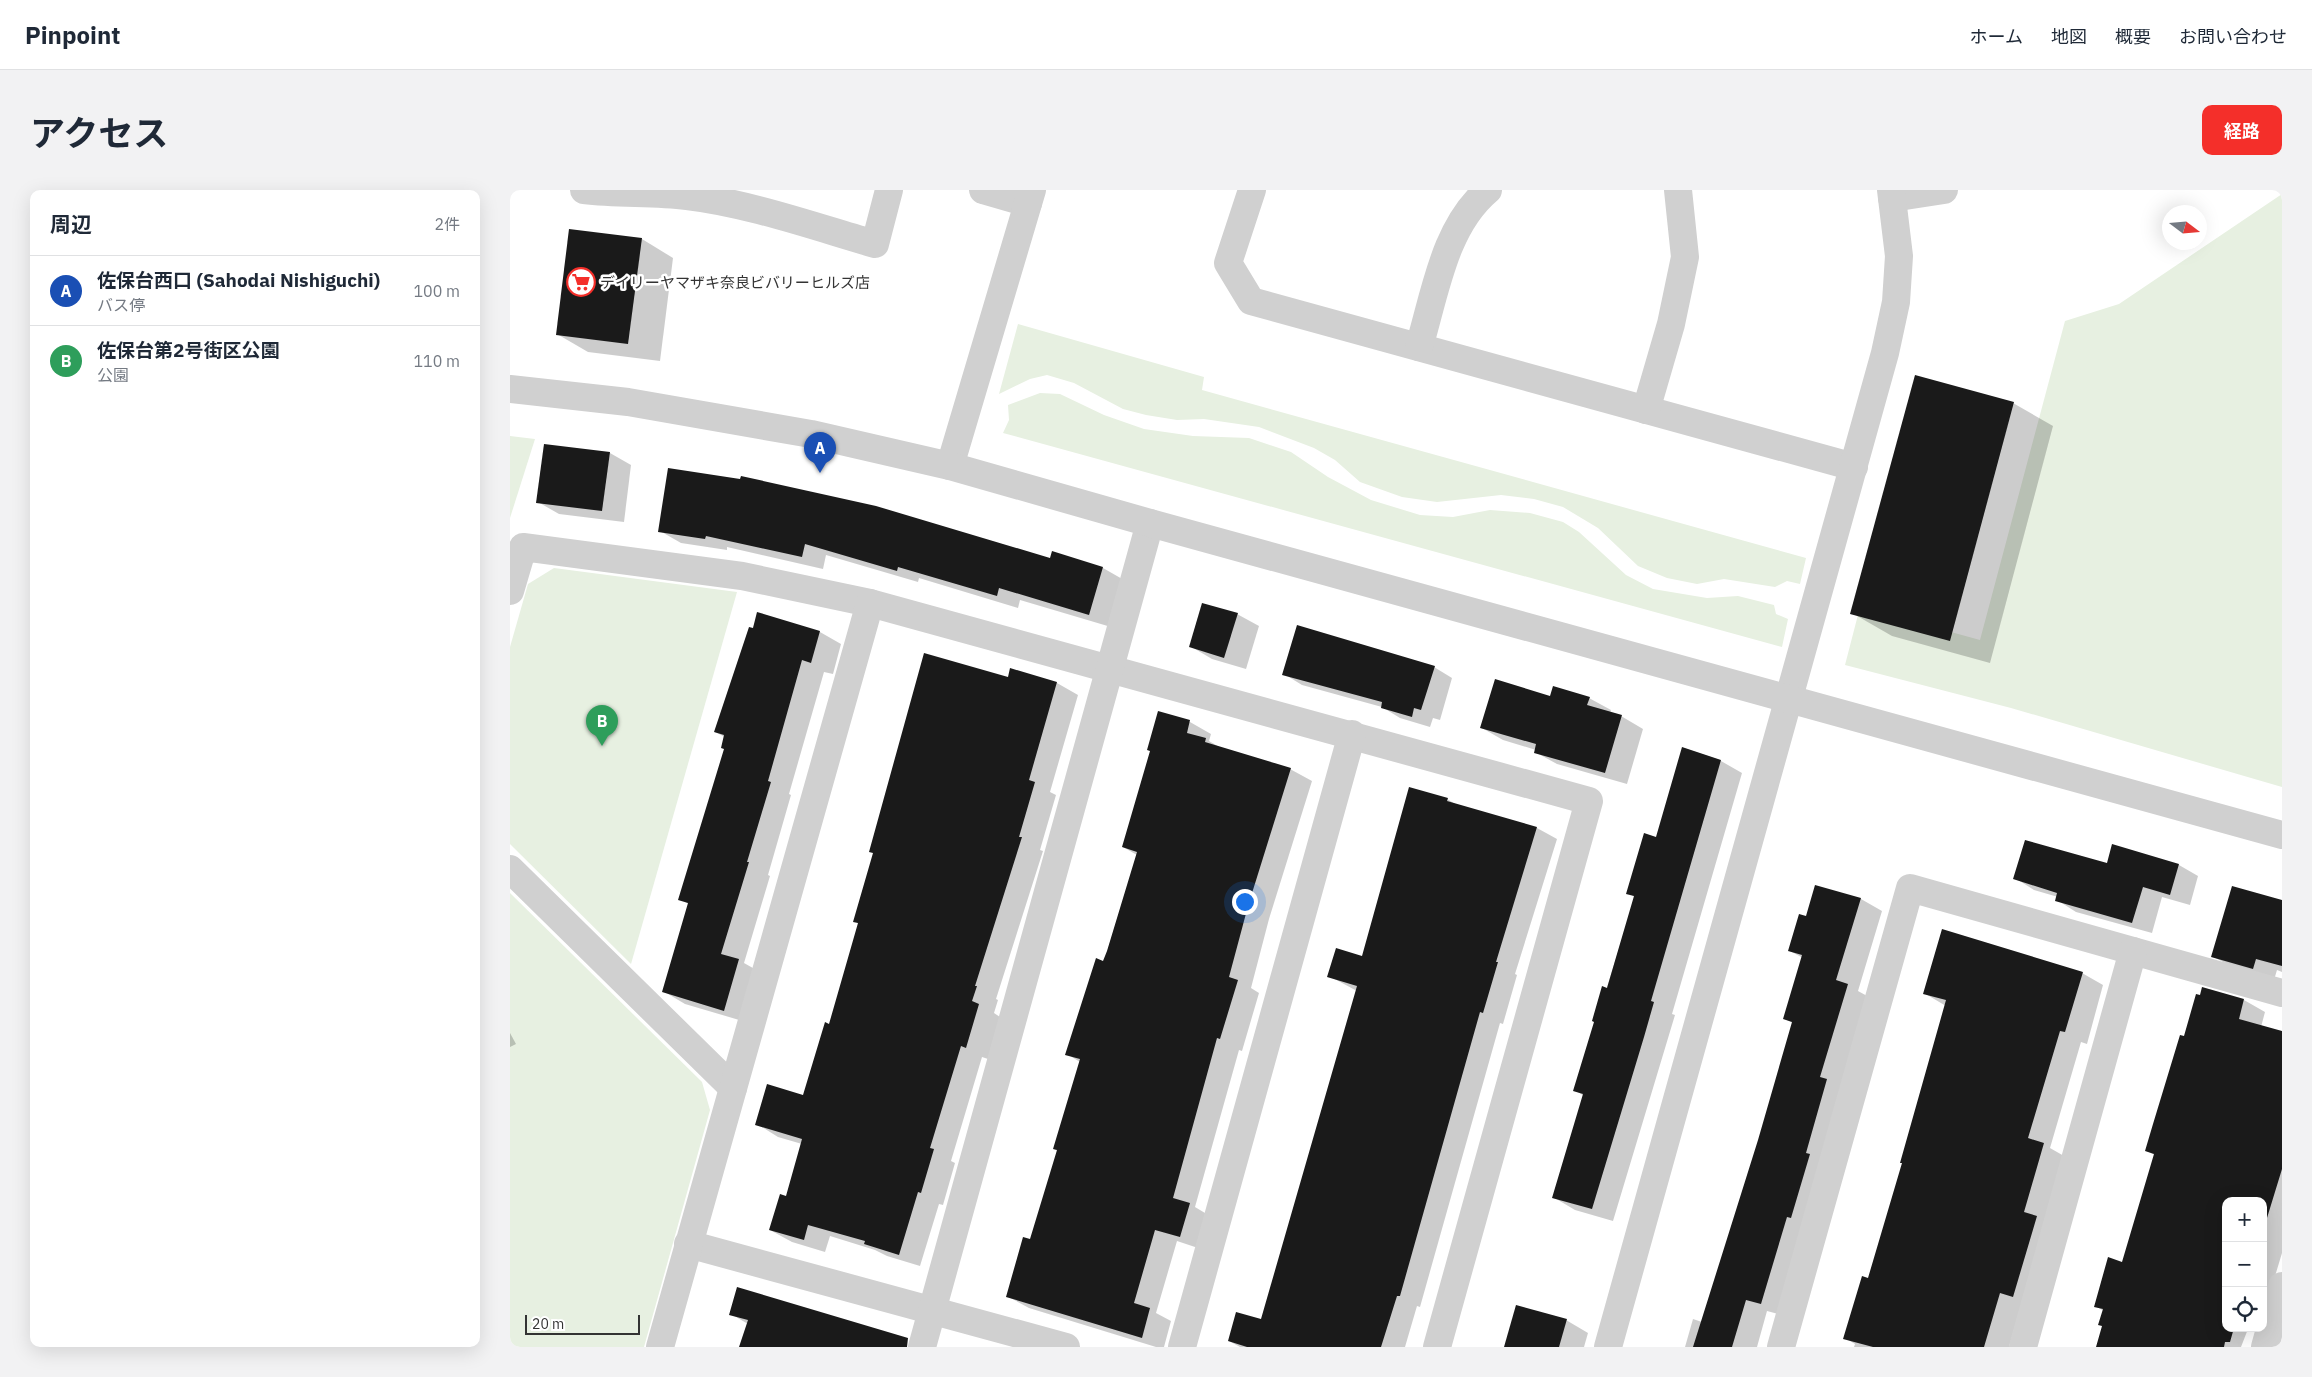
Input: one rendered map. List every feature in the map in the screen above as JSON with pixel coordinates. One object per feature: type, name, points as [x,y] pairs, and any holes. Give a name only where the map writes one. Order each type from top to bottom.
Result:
[{"type":"street","points":[[584,190],[621,194],[686,196],[723,202],[876,244],[889,190]]},
{"type":"street","points":[[950,466],[1030,196],[983,190]]},
{"type":"street","points":[[1252,190],[1228,263],[1251,301],[1854,467]]},
{"type":"street","points":[[1419,347],[1450,243],[1472,204],[1488,190]]},
{"type":"street","points":[[1646,410],[1671,324],[1685,258],[1678,190]]},
{"type":"street","points":[[1608,1347],[1854,467],[1896,302],[1899,256],[1892,194],[1944,190]]},
{"type":"street","points":[[510,389],[638,403],[810,434],[950,466],[1150,523],[2282,835]]},
{"type":"street","points":[[922,1347],[1150,523]]},
{"type":"street","points":[[510,591],[523,547],[742,576],[870,603],[1352,734],[1589,801],[1437,1347]]},
{"type":"street","points":[[660,1347],[870,603]]},
{"type":"street","points":[[1182,1347],[1352,734]]},
{"type":"street","points":[[510,868],[733,1088]]},
{"type":"street","points":[[1781,1347],[1910,888],[2282,993]]},
{"type":"street","points":[[2023,1347],[2133,951]]},
{"type":"street","points":[[688,1244],[1066,1347]]},
{"type":"street","points":[[2265,1347],[2282,1286]]},
{"type":"green space","points":[[2282,194],[2282,787],[2011,708],[1845,665],[1860,607],[1980,640],[2065,321],[2119,304],[2199,250],[2207,250],[2207,245]]},
{"type":"green space","points":[[1018,324],[1204,377],[1202,390],[1806,558],[1800,584],[1787,581],[1775,587],[1724,579],[1697,584],[1667,578],[1638,566],[1598,528],[1563,507],[1534,499],[1501,495],[1437,502],[1402,497],[1360,482],[1335,460],[1314,448],[1259,427],[1204,419],[1177,420],[1146,415],[1123,409],[1074,383],[1047,375],[1030,379],[999,394]]},
{"type":"green space","points":[[1040,393],[1060,394],[1104,415],[1144,429],[1193,436],[1249,438],[1291,452],[1328,477],[1371,500],[1420,515],[1453,517],[1490,510],[1530,513],[1563,522],[1579,532],[1626,575],[1653,589],[1707,598],[1738,596],[1774,605],[1776,614],[1788,619],[1782,647],[1003,433],[1009,420],[1008,405]]},
{"type":"green space","points":[[510,436],[535,439],[510,518]]},
{"type":"green space","points":[[554,568],[737,592],[631,964],[510,844],[510,647],[528,584]]},
{"type":"green space","points":[[510,893],[702,1082],[710,1110],[644,1347],[510,1347]]},
{"type":"building","points":[[569,229],[642,238],[628,344],[556,335]]},
{"type":"building","points":[[1915,375],[2014,402],[1950,641],[1850,614]]},
{"type":"building","points":[[544,444],[610,452],[602,511],[536,503]]},
{"type":"building","points":[[668,468],[740,479],[741,476],[876,506],[1050,558],[1052,551],[1103,567],[1089,615],[999,588],[997,596],[898,567],[897,571],[805,544],[802,557],[706,536],[705,539],[658,532]]},
{"type":"building","points":[[1202,603],[1238,613],[1224,658],[1189,647]]},
{"type":"building","points":[[757,612],[820,631],[811,663],[802,660],[768,781],[771,782],[747,862],[749,862],[721,954],[739,959],[724,1011],[662,992],[688,903],[678,900],[724,749],[721,748],[724,735],[714,732],[749,627],[753,628]]},
{"type":"building","points":[[1297,625],[1435,666],[1421,710],[1414,708],[1412,717],[1381,708],[1382,702],[1282,675]]},
{"type":"building","points":[[924,653],[1008,677],[1010,668],[1057,682],[1029,780],[1035,782],[1019,837],[1022,837],[975,986],[977,986],[972,1001],[979,1004],[966,1048],[961,1046],[930,1148],[934,1149],[921,1193],[918,1192],[899,1255],[864,1244],[865,1241],[808,1225],[804,1240],[769,1230],[780,1194],[786,1196],[802,1139],[755,1125],[767,1084],[803,1095],[825,1022],[829,1024],[858,923],[853,922],[873,853],[869,852]]},
{"type":"building","points":[[1495,679],[1550,696],[1553,686],[1590,697],[1587,705],[1622,715],[1605,773],[1534,753],[1536,744],[1480,728]]},
{"type":"building","points":[[1158,711],[1190,720],[1187,733],[1206,738],[1205,742],[1291,768],[1248,906],[1229,977],[1238,980],[1220,1039],[1217,1038],[1173,1198],[1190,1203],[1180,1237],[1155,1230],[1134,1303],[1150,1308],[1142,1338],[1006,1297],[1023,1237],[1030,1239],[1057,1150],[1053,1149],[1080,1059],[1065,1055],[1096,958],[1103,961],[1107,951],[1137,852],[1122,847],[1150,751],[1147,750]]},
{"type":"building","points":[[1682,747],[1721,760],[1651,1001],[1654,1002],[1644,1037],[1592,1209],[1552,1198],[1583,1094],[1573,1091],[1594,1022],[1592,1021],[1602,986],[1607,988],[1634,896],[1626,894],[1644,833],[1656,837]]},
{"type":"building","points":[[1409,787],[1448,798],[1447,801],[1537,827],[1496,962],[1498,962],[1483,1013],[1480,1012],[1400,1296],[1397,1296],[1381,1347],[1247,1347],[1228,1341],[1236,1312],[1261,1319],[1357,986],[1327,977],[1336,948],[1362,956]]},
{"type":"building","points":[[2025,840],[2107,863],[2112,844],[2179,864],[2170,895],[2143,887],[2132,923],[2055,901],[2057,893],[2013,879]]},
{"type":"building","points":[[1815,885],[1861,898],[1836,980],[1848,984],[1820,1077],[1827,1079],[1806,1153],[1810,1154],[1791,1218],[1787,1217],[1761,1304],[1746,1300],[1732,1347],[1693,1347],[1758,1140],[1792,1022],[1783,1019],[1802,955],[1788,951],[1799,914],[1806,916]]},
{"type":"building","points":[[2232,886],[2282,900],[2282,966],[2256,959],[2253,969],[2211,957]]},
{"type":"building","points":[[1942,929],[2083,972],[2065,1032],[2060,1031],[2028,1138],[2044,1143],[2024,1212],[2037,1216],[2013,1297],[2000,1293],[1984,1347],[1873,1347],[1843,1339],[1862,1276],[1868,1278],[1902,1163],[1900,1163],[1946,1000],[1923,994]]},
{"type":"building","points":[[2202,987],[2244,999],[2239,1019],[2282,1031],[2282,1169],[2267,1218],[2267,1197],[2222,1197],[2222,1332],[2233,1332],[2230,1342],[2225,1342],[2224,1347],[2096,1347],[2102,1326],[2098,1325],[2103,1309],[2094,1307],[2108,1257],[2122,1262],[2154,1154],[2145,1151],[2180,1035],[2184,1036],[2196,994],[2200,995]]},
{"type":"building","points":[[737,1287],[908,1338],[907,1347],[739,1347],[748,1320],[729,1315]]},
{"type":"building","points":[[1516,1305],[1567,1319],[1559,1347],[1504,1347]]},
{"type":"place","name":"デイリーヤマザキ奈良ビバリーヒルズ店","points":[[581,282]]},
{"type":"place","name":"佐保台西口 (Sahodai Nishiguchi)","points":[[820,473]]},
{"type":"place","name":"佐保台第2号街区公園","points":[[602,746]]}]
